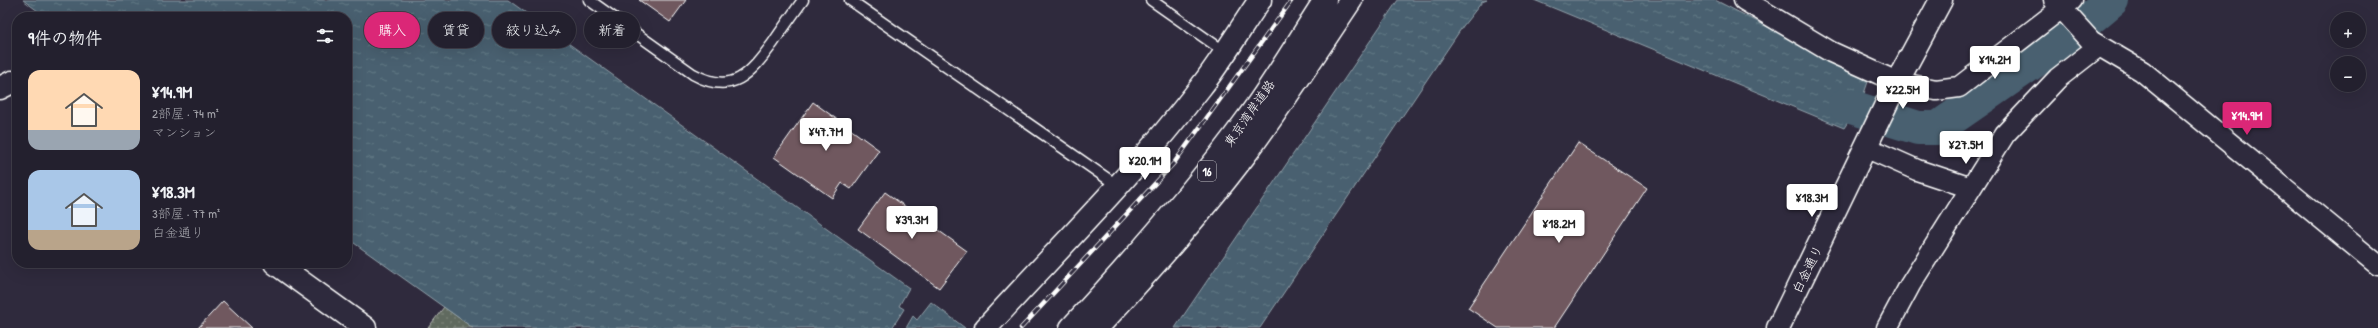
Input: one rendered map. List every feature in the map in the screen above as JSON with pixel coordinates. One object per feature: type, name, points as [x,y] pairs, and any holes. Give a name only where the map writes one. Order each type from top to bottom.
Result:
[{"type":"main road","points":[[986,328],[1118,186],[1201,88],[1260,0]]},
{"type":"main road","name":"東京湾岸道路","points":[[1071,328],[1128,266],[1195,187],[1247,118],[1325,0]]},
{"type":"main road","name":"東京湾岸道路","points":[[1097,328],[1195,218],[1244,156],[1289,94],[1351,0]]},
{"type":"main road","points":[[1897,82],[1941,0]]},
{"type":"main road","points":[[0,88],[12,82]]},
{"type":"main road","name":"白金通り","points":[[1778,328],[1897,82]]},
{"type":"main road","points":[[282,268],[365,328]]},
{"type":"street","points":[[1744,0],[1831,52],[1897,82],[1936,90],[1959,87],[2064,6],[2095,43],[2142,71],[2378,265]]},
{"type":"street","points":[[1887,328],[2005,134],[2058,78],[2095,43]]},
{"type":"street","points":[[1865,147],[1917,170],[1971,188]]},
{"type":"lane","points":[[589,0],[693,74],[704,80],[716,82],[740,79],[749,74],[803,0]]},
{"type":"lane","points":[[850,0],[1118,186]]},
{"type":"lane","points":[[1151,0],[1225,52]]},
{"type":"green space","points":[[444,307],[473,328],[428,328]]},
{"type":"water","points":[[23,0],[508,0],[525,12],[492,12],[492,48],[575,48],[909,288],[899,306],[904,309],[892,328],[473,328],[352,242],[352,12],[39,12]]},
{"type":"water","points":[[1398,0],[1487,0],[1482,2],[1463,26],[1260,328],[1175,328]]},
{"type":"water","points":[[1534,0],[1715,0],[1869,79],[1861,102],[1844,128]]},
{"type":"water","points":[[931,302],[965,328],[906,328],[913,316],[917,320]]},
{"type":"building","points":[[639,0],[686,0],[670,22]]},
{"type":"building","points":[[813,102],[879,150],[851,189],[842,183],[832,198],[774,157]]},
{"type":"building","points":[[1578,143],[1647,188],[1554,328],[1498,328],[1468,308]]},
{"type":"building","points":[[885,192],[967,251],[939,288],[858,229]]},
{"type":"building","points":[[223,301],[252,328],[198,328]]},
{"type":"waterway","points":[[1845,105],[1918,128],[1938,128],[2062,42],[2112,0]]},
{"type":"railway","points":[[1021,328],[1174,163],[1292,0]]}]
